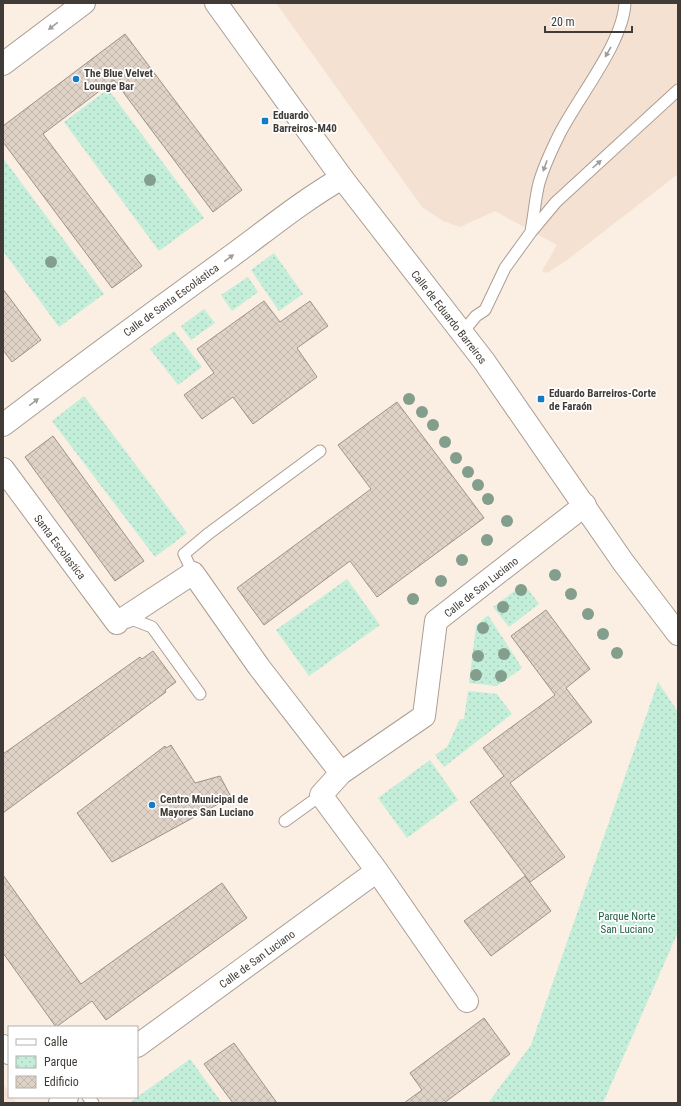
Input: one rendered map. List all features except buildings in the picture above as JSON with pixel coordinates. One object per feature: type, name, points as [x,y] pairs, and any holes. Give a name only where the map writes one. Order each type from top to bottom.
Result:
[{"type":"street","points":[[3,64],[84,3]]},
{"type":"street","name":"Calle de Eduardo Barreiros","points":[[216,3],[342,178],[484,361],[624,562],[678,634]]},
{"type":"street","name":"Calle de Santa Escolástica","points":[[3,425],[311,196],[342,178]]},
{"type":"street","name":"Santa Escolastica","points":[[3,469],[122,620]]},
{"type":"street","name":"Calle de San Luciano","points":[[320,795],[341,773],[424,716],[436,621],[585,505]]},
{"type":"street","points":[[122,620],[193,573],[259,667],[341,773]]},
{"type":"street","points":[[320,795],[377,871],[467,1001]]},
{"type":"street","name":"Calle de San Luciano","points":[[138,1045],[377,871]]},
{"type":"lane","points":[[531,232],[539,184],[547,161],[561,131],[612,44],[625,12],[625,3]]},
{"type":"lane","points":[[462,333],[476,316],[485,310],[505,268],[531,232],[556,202],[678,90]]},
{"type":"lane","points":[[193,573],[184,554],[208,534],[320,451]]},
{"type":"lane","points":[[122,620],[152,627],[200,694]]},
{"type":"lane","points":[[285,821],[320,795]]},
{"type":"shaded area","points":[[276,3],[678,3],[678,174],[567,260],[547,273],[542,271],[557,245],[495,211],[460,227],[443,221],[422,207]]},
{"type":"shaded area","points":[[3,1084],[8,1091],[8,1098],[13,1098],[17,1103],[3,1103]]},
{"type":"green space","points":[[108,89],[204,218],[159,251],[64,122]]},
{"type":"green space","points":[[3,158],[104,294],[59,327],[3,251]]},
{"type":"green space","points":[[274,253],[303,294],[279,311],[251,270]]},
{"type":"green space","points":[[248,277],[258,292],[232,311],[221,295]]},
{"type":"green space","points":[[204,309],[215,323],[191,340],[181,326]]},
{"type":"green space","points":[[174,331],[202,367],[178,385],[150,349]]},
{"type":"green space","points":[[84,396],[187,533],[155,557],[52,421]]},
{"type":"green space","points":[[347,579],[380,625],[309,676],[276,630]]},
{"type":"green space","points":[[524,584],[539,604],[509,627],[493,607]]},
{"type":"green space","points":[[488,615],[522,668],[497,686],[469,683],[476,626]]},
{"type":"green space","name":"Parque Norte San Luciano","points":[[658,682],[678,712],[678,932],[603,1103],[488,1103],[531,1045]]},
{"type":"green space","points":[[468,691],[497,694],[512,714],[444,767],[435,755],[447,747],[460,719],[464,719]]},
{"type":"green space","points":[[430,760],[458,800],[407,838],[378,798]]},
{"type":"green space","points":[[190,1059],[222,1103],[129,1103],[138,1098]]},
{"type":"place","name":"The Blue Velvet Lounge Bar","points":[[76,79]]},
{"type":"place","name":"Eduardo Barreiros-M40","points":[[265,121]]},
{"type":"place","name":"Eduardo Barreiros-Corte de Faraón","points":[[541,399]]},
{"type":"place","name":"Centro Municipal de Mayores San Luciano","points":[[152,805]]}]
